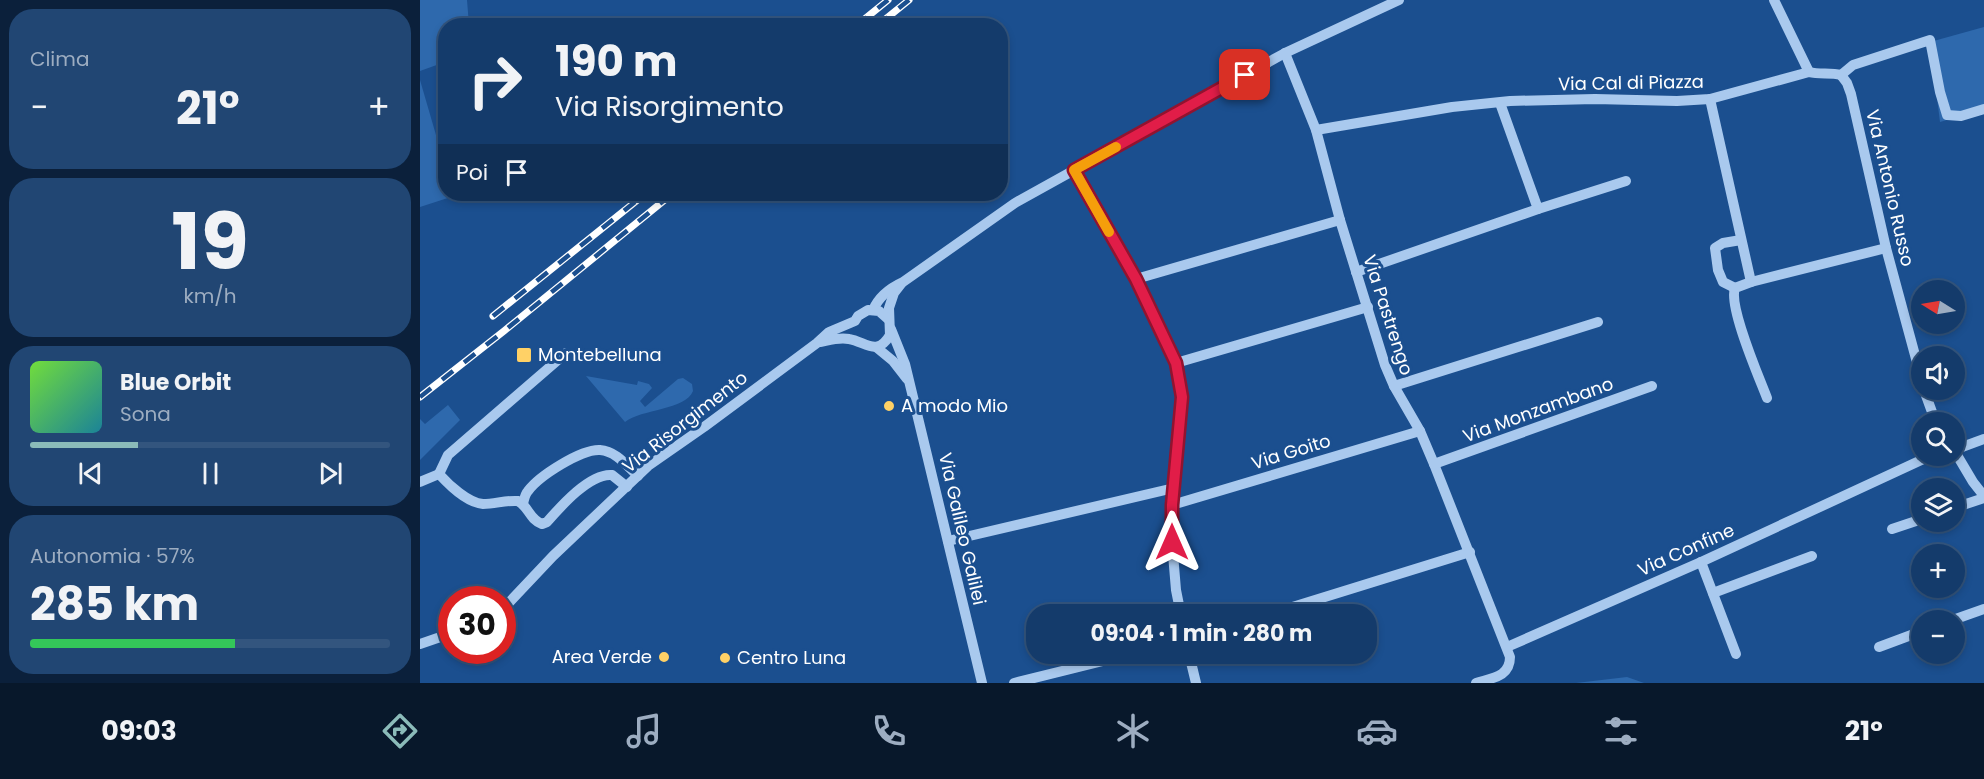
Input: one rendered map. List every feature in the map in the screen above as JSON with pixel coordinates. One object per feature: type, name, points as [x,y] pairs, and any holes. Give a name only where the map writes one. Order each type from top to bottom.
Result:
[{"type":"street","name":"Via Risorgimento","points":[[516,595],[553,556],[648,466],[704,427],[829,332],[855,321],[863,312],[873,310],[877,301],[886,292],[1016,203],[1285,53],[1399,0]]},
{"type":"street","points":[[1773,0],[1809,72]]},
{"type":"street","points":[[1841,75],[1853,65],[1930,40],[1947,115],[1961,116],[1984,109]]},
{"type":"street","name":"Via Pastrengo","points":[[1285,53],[1316,130],[1340,220],[1385,365],[1394,386],[1420,431],[1507,647]]},
{"type":"street","name":"Via Cal di Piazza","points":[[1316,130],[1441,109],[1500,103],[1595,99],[1677,101],[1710,99],[1809,72],[1815,74],[1831,72],[1841,75]]},
{"type":"street","name":"Via Antonio Russo","points":[[1841,75],[1847,82],[1851,94],[1911,346]]},
{"type":"street","points":[[1710,99],[1751,282]]},
{"type":"street","points":[[1500,103],[1538,209]]},
{"type":"street","points":[[1074,170],[1136,279],[1176,363],[1182,397],[1172,505],[1172,542],[1179,604]]},
{"type":"street","points":[[1356,272],[1626,181]]},
{"type":"street","points":[[1136,279],[1340,220]]},
{"type":"street","points":[[1735,288],[1723,282],[1718,270],[1715,249],[1723,243],[1741,240]]},
{"type":"street","points":[[1767,398],[1736,313],[1732,294],[1735,288],[1886,248]]},
{"type":"street","name":"Via Risorgimento","points":[[817,343],[840,338],[876,347],[887,340],[891,300],[903,282]]},
{"type":"street","points":[[1176,363],[1368,307]]},
{"type":"street","points":[[873,310],[879,311],[890,324]]},
{"type":"street","points":[[855,321],[854,332],[859,342]]},
{"type":"street","points":[[1394,386],[1599,322]]},
{"type":"street","name":"Via Galileo Galilei","points":[[890,324],[903,354],[982,683]]},
{"type":"street","name":"Via Galileo Galilei","points":[[876,347],[894,361],[909,383]]},
{"type":"street","points":[[420,482],[439,474],[448,455],[566,353]]},
{"type":"street","name":"Via Monzambano","points":[[1434,464],[1652,386]]},
{"type":"street","name":"Via Goito","points":[[1172,505],[1420,431]]},
{"type":"street","points":[[1965,446],[1984,439]]},
{"type":"street","points":[[523,504],[528,490],[540,479],[584,453],[600,450],[618,457],[638,476]]},
{"type":"street","name":"Via Confine","points":[[1507,647],[1701,562],[1911,465]]},
{"type":"street","points":[[1964,466],[1984,497],[1965,504]]},
{"type":"street","points":[[439,474],[462,494],[477,503],[513,501],[523,504],[532,519],[542,524],[547,522],[581,488],[601,476],[612,475],[627,487]]},
{"type":"street","points":[[948,541],[1174,488]]},
{"type":"street","points":[[1892,528],[1911,522]]},
{"type":"street","points":[[1302,604],[1470,552]]},
{"type":"street","points":[[1713,593],[1812,556]]},
{"type":"street","points":[[1701,562],[1736,654]]},
{"type":"street","points":[[1965,616],[1984,609]]},
{"type":"street","points":[[1879,647],[1911,635]]},
{"type":"street","points":[[420,644],[438,638]]},
{"type":"street","points":[[1476,683],[1505,674],[1510,666],[1507,647]]},
{"type":"street","points":[[1014,683],[1091,664]]},
{"type":"street","points":[[1191,664],[1196,683]]},
{"type":"shaded area","points":[[420,0],[467,0],[468,18],[438,18],[438,65],[420,71]]},
{"type":"shaded area","points":[[1984,27],[1984,109],[1940,122],[1930,42]]},
{"type":"shaded area","points":[[420,80],[438,142],[439,201],[420,207]]},
{"type":"shaded area","points":[[586,376],[637,385],[638,381],[649,384],[652,388],[640,401],[645,407],[678,379],[683,378],[692,384],[693,391],[682,402],[641,414],[625,422]]},
{"type":"shaded area","points":[[448,405],[460,420],[420,460],[420,419],[425,424]]},
{"type":"shaded area","points":[[1627,677],[1644,683],[1576,683]]},
{"type":"railway","points":[[866,18],[888,0]]},
{"type":"railway","points":[[887,18],[909,0]]},
{"type":"railway","points":[[493,316],[636,201]]},
{"type":"railway","points":[[420,397],[663,201]]},
{"type":"slow traffic","points":[[1109,232],[1074,170],[1116,147]]},
{"type":"place","name":"Montebelluna","points":[[524,355]]},
{"type":"place","name":"A modo Mio","points":[[889,406]]},
{"type":"place","name":"Area Verde","points":[[664,657]]},
{"type":"place","name":"Centro Luna","points":[[725,658]]},
{"type":"route","points":[[1172,542],[1172,505],[1182,397],[1176,363],[1136,279],[1074,170],[1245,75]]}]
